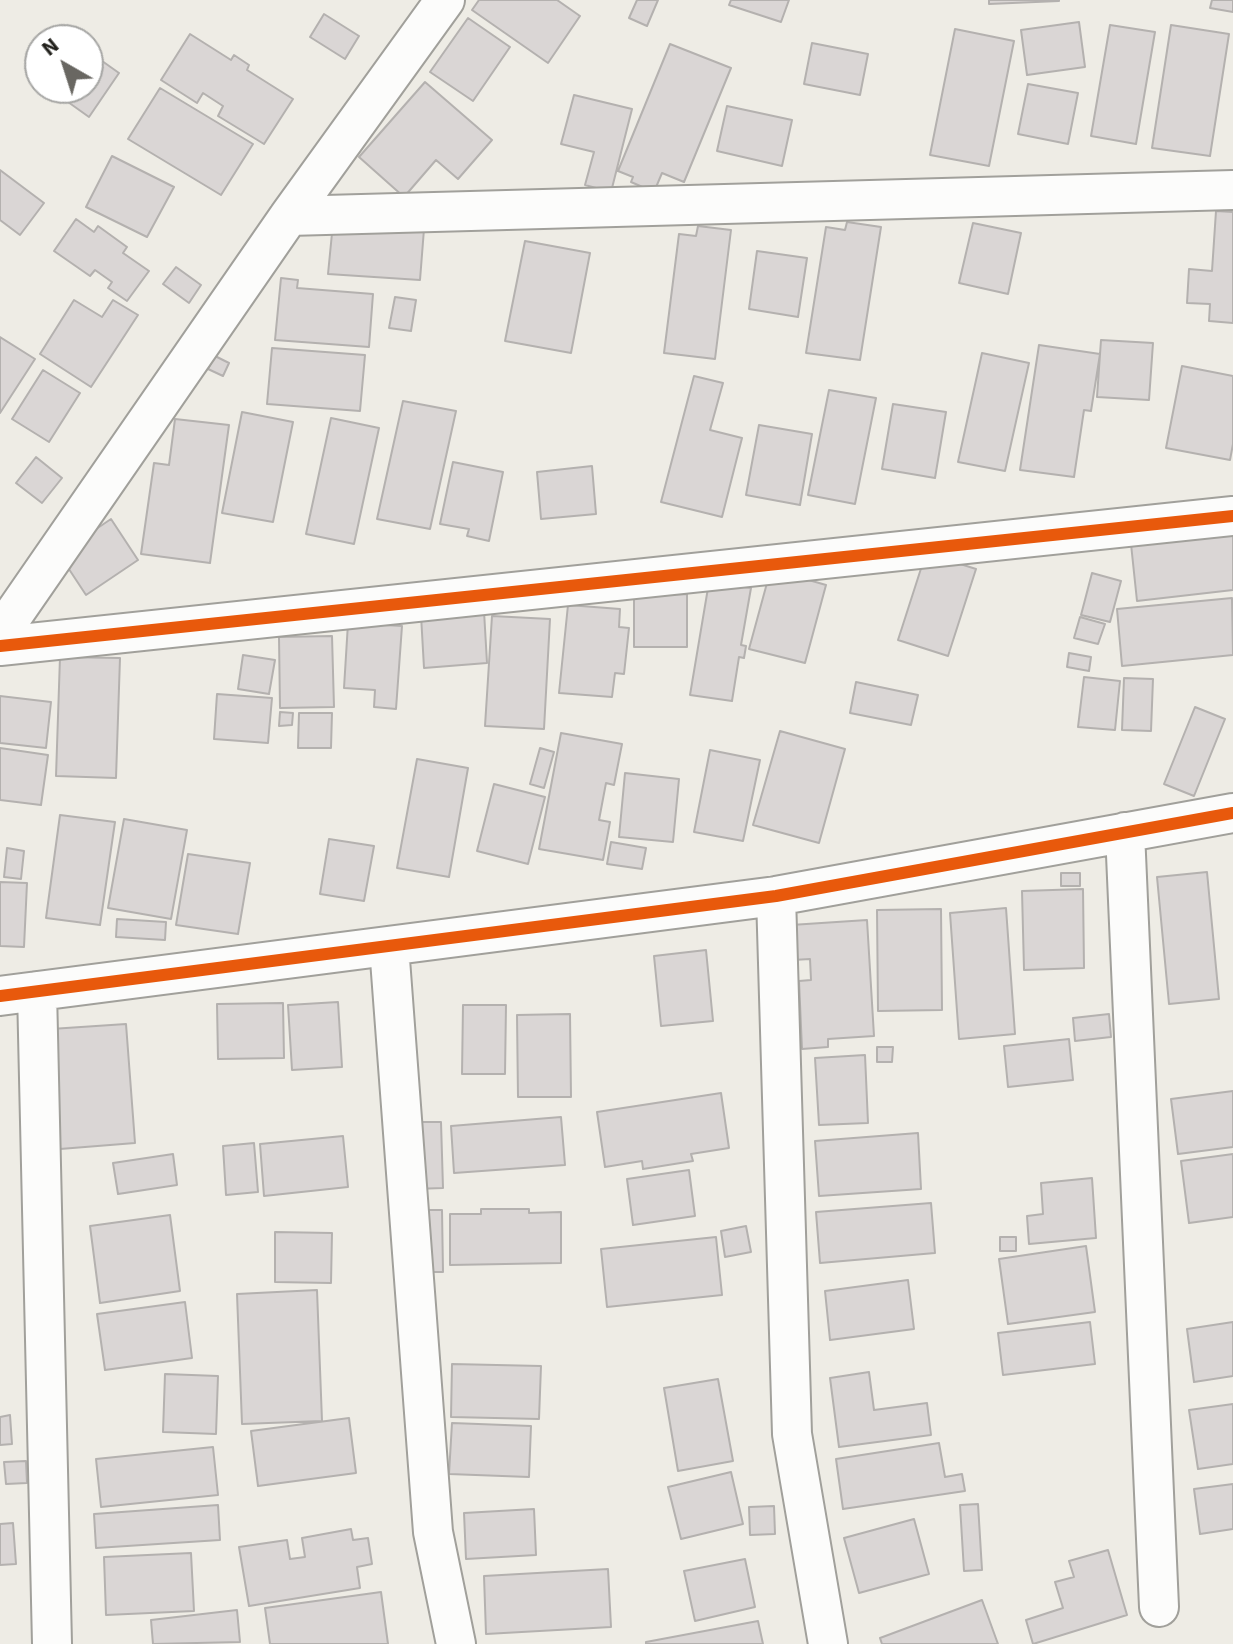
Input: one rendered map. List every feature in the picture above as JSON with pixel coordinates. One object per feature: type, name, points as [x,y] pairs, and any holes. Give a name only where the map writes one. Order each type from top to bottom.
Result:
[{"type":"street","points":[[0,634],[289,216],[445,0]]},
{"type":"street","points":[[289,216],[1233,190]]},
{"type":"street","points":[[0,646],[1233,516]]},
{"type":"street","points":[[0,996],[776,896],[1125,832],[1230,806]]},
{"type":"street","points":[[1125,832],[1159,1607]]},
{"type":"street","points":[[776,896],[792,1434],[828,1644]]},
{"type":"street","points":[[389,946],[433,1532],[456,1644]]},
{"type":"street","points":[[37,991],[52,1644]]},
{"type":"building","points":[[479,0],[557,0],[580,16],[548,63],[472,10]]},
{"type":"building","points":[[637,0],[658,0],[647,26],[629,18]]},
{"type":"building","points":[[731,0],[789,0],[781,22],[729,5]]},
{"type":"building","points":[[989,0],[1059,0],[1059,1],[989,4]]},
{"type":"building","points":[[1212,0],[1233,0],[1233,12],[1210,8]]},
{"type":"building","points":[[324,14],[359,36],[345,59],[310,37]]},
{"type":"building","points":[[468,18],[510,47],[473,101],[430,72]]},
{"type":"building","points":[[1079,22],[1085,67],[1027,75],[1021,30]]},
{"type":"building","points":[[1110,25],[1155,32],[1136,144],[1091,136]]},
{"type":"building","points":[[1171,25],[1229,34],[1210,156],[1152,148]]},
{"type":"building","points":[[955,29],[1014,41],[989,166],[930,155]]},
{"type":"building","points":[[190,34],[231,60],[234,55],[249,65],[247,70],[293,99],[264,144],[218,116],[223,106],[203,93],[197,103],[161,80]]},
{"type":"building","points":[[812,43],[868,54],[860,95],[804,84]]},
{"type":"building","points":[[670,44],[731,68],[684,182],[662,173],[654,192],[631,182],[633,177],[618,171]]},
{"type":"building","points":[[104,62],[119,73],[104,95]]},
{"type":"building","points":[[425,82],[492,140],[458,179],[436,160],[404,197],[359,157]]},
{"type":"building","points":[[1028,84],[1078,93],[1068,144],[1018,134]]},
{"type":"building","points":[[160,88],[253,144],[221,195],[128,139]]},
{"type":"building","points":[[574,95],[632,109],[611,192],[585,185],[594,152],[561,144]]},
{"type":"building","points":[[71,104],[98,104],[89,117]]},
{"type":"building","points":[[727,106],[792,120],[782,166],[717,151]]},
{"type":"building","points":[[112,156],[174,187],[147,237],[86,207]]},
{"type":"building","points":[[0,170],[44,203],[20,235],[0,220]]},
{"type":"building","points":[[1216,211],[1233,212],[1233,323],[1209,321],[1210,304],[1187,303],[1189,269],[1212,271]]},
{"type":"building","points":[[76,219],[94,232],[98,226],[127,247],[123,253],[149,271],[127,301],[108,288],[112,282],[95,270],[90,276],[54,251]]},
{"type":"building","points":[[847,222],[881,227],[860,360],[806,353],[826,227],[845,230]]},
{"type":"building","points":[[333,223],[424,229],[420,280],[328,274]]},
{"type":"building","points":[[973,223],[1021,233],[1008,294],[959,283]]},
{"type":"building","points":[[698,226],[731,230],[715,359],[664,353],[679,234],[696,236]]},
{"type":"building","points":[[525,241],[590,253],[571,353],[505,341]]},
{"type":"building","points":[[757,251],[807,258],[798,317],[749,309]]},
{"type":"building","points":[[176,267],[201,285],[189,303],[163,284]]},
{"type":"building","points":[[281,278],[298,280],[297,288],[373,294],[369,347],[275,340]]},
{"type":"building","points":[[395,297],[416,300],[411,331],[389,328]]},
{"type":"building","points":[[74,300],[102,317],[113,300],[138,315],[91,387],[40,354]]},
{"type":"building","points":[[0,337],[35,359],[0,413]]},
{"type":"building","points":[[1101,340],[1153,343],[1149,400],[1097,397]]},
{"type":"building","points":[[1039,345],[1100,354],[1091,411],[1084,410],[1074,477],[1020,470]]},
{"type":"building","points":[[272,348],[365,355],[360,411],[267,404]]},
{"type":"building","points":[[982,353],[1029,363],[1005,471],[958,462]]},
{"type":"building","points":[[215,356],[229,363],[223,376],[208,369]]},
{"type":"building","points":[[1182,366],[1233,376],[1233,444],[1230,460],[1166,448]]},
{"type":"building","points":[[43,370],[80,393],[49,442],[12,419]]},
{"type":"building","points":[[694,376],[723,383],[710,430],[742,438],[722,517],[661,502]]},
{"type":"building","points":[[829,390],[876,398],[855,504],[808,495]]},
{"type":"building","points":[[403,401],[456,411],[430,529],[377,519]]},
{"type":"building","points":[[893,404],[946,412],[935,478],[882,469]]},
{"type":"building","points":[[242,412],[293,422],[273,522],[222,513]]},
{"type":"building","points":[[331,418],[379,428],[354,544],[306,534]]},
{"type":"building","points":[[175,419],[229,425],[210,563],[141,554],[154,463],[169,465]]},
{"type":"building","points":[[759,425],[812,434],[800,505],[746,495]]},
{"type":"building","points":[[36,457],[62,478],[42,503],[16,483]]},
{"type":"building","points":[[453,462],[503,472],[489,541],[467,536],[469,529],[440,524]]},
{"type":"building","points":[[592,466],[596,514],[541,519],[537,472]]},
{"type":"building","points":[[111,519],[138,560],[86,595],[59,554]]},
{"type":"building","points":[[1233,533],[1233,590],[1137,601],[1131,544]]},
{"type":"building","points":[[926,553],[976,569],[948,656],[898,640]]},
{"type":"building","points":[[770,572],[826,585],[805,663],[749,649]]},
{"type":"building","points":[[1092,573],[1121,581],[1110,622],[1081,615]]},
{"type":"building","points":[[709,582],[751,588],[741,645],[746,646],[744,658],[739,657],[732,701],[690,695]]},
{"type":"building","points":[[687,594],[687,647],[634,647],[634,595]]},
{"type":"building","points":[[1232,598],[1233,655],[1122,666],[1117,609]]},
{"type":"building","points":[[568,605],[620,609],[619,627],[629,628],[624,674],[615,673],[612,697],[559,693]]},
{"type":"building","points":[[484,611],[487,663],[424,668],[421,615]]},
{"type":"building","points":[[492,616],[550,619],[544,729],[485,726]]},
{"type":"building","points":[[1080,617],[1105,624],[1098,644],[1074,638]]},
{"type":"building","points":[[348,623],[402,626],[396,709],[374,707],[375,690],[344,688]]},
{"type":"building","points":[[332,636],[334,707],[280,708],[279,637]]},
{"type":"building","points":[[1069,653],[1091,657],[1089,671],[1067,667]]},
{"type":"building","points":[[243,655],[275,660],[269,694],[238,689]]},
{"type":"building","points":[[60,657],[120,658],[116,778],[56,776]]},
{"type":"building","points":[[1084,677],[1120,681],[1115,730],[1078,727]]},
{"type":"building","points":[[1124,678],[1153,679],[1151,731],[1122,730]]},
{"type":"building","points":[[856,682],[918,695],[911,725],[850,713]]},
{"type":"building","points":[[217,694],[272,698],[268,743],[214,739]]},
{"type":"building","points":[[0,696],[51,702],[46,748],[0,743]]},
{"type":"building","points":[[1195,707],[1225,719],[1194,796],[1164,784]]},
{"type":"building","points":[[280,712],[293,713],[292,725],[279,726]]},
{"type":"building","points":[[299,713],[332,713],[331,748],[298,748]]},
{"type":"building","points":[[780,731],[845,749],[819,843],[753,825]]},
{"type":"building","points":[[561,733],[622,744],[614,785],[606,783],[599,820],[610,822],[603,860],[539,849]]},
{"type":"building","points":[[0,748],[48,755],[41,805],[0,800]]},
{"type":"building","points":[[540,748],[554,752],[544,788],[530,784]]},
{"type":"building","points":[[710,750],[760,760],[743,841],[694,832]]},
{"type":"building","points":[[417,759],[468,768],[449,877],[397,868]]},
{"type":"building","points":[[625,773],[679,779],[673,842],[619,837]]},
{"type":"building","points":[[494,784],[545,797],[528,864],[477,851]]},
{"type":"building","points":[[60,815],[115,822],[100,925],[46,918]]},
{"type":"building","points":[[124,819],[187,830],[171,919],[108,908]]},
{"type":"building","points":[[329,839],[374,846],[364,901],[320,894]]},
{"type":"building","points":[[611,842],[646,848],[642,869],[607,864]]},
{"type":"building","points":[[7,848],[24,851],[21,879],[4,877]]},
{"type":"building","points":[[188,854],[250,863],[238,934],[176,925]]},
{"type":"building","points":[[1207,872],[1219,999],[1169,1004],[1157,877]]},
{"type":"building","points":[[1061,873],[1080,873],[1080,886],[1061,886]]},
{"type":"building","points":[[0,882],[27,883],[24,947],[0,946]]},
{"type":"building","points":[[1083,889],[1084,968],[1024,970],[1022,891]]},
{"type":"building","points":[[1006,908],[1015,1034],[959,1039],[950,913]]},
{"type":"building","points":[[941,909],[942,1010],[878,1011],[877,910]]},
{"type":"building","points":[[117,919],[166,922],[165,940],[116,937]]},
{"type":"building","points":[[867,920],[874,1036],[828,1039],[828,1047],[802,1049],[799,981],[811,980],[810,959],[793,960],[791,925]]},
{"type":"building","points":[[706,950],[713,1021],[661,1026],[654,956]]},
{"type":"building","points":[[338,1002],[342,1067],[292,1070],[288,1005]]},
{"type":"building","points":[[283,1003],[284,1058],[218,1059],[217,1004]]},
{"type":"building","points":[[463,1005],[506,1005],[505,1074],[462,1074]]},
{"type":"building","points":[[570,1014],[571,1097],[518,1097],[517,1015]]},
{"type":"building","points":[[1109,1014],[1111,1037],[1075,1041],[1073,1018]]},
{"type":"building","points":[[126,1024],[135,1143],[60,1149],[51,1029]]},
{"type":"building","points":[[1069,1039],[1073,1080],[1008,1087],[1004,1046]]},
{"type":"building","points":[[877,1047],[893,1047],[892,1062],[877,1062]]},
{"type":"building","points":[[865,1055],[868,1123],[819,1125],[815,1058]]},
{"type":"building","points":[[1233,1091],[1233,1147],[1178,1154],[1171,1099]]},
{"type":"building","points":[[721,1093],[729,1148],[691,1154],[693,1161],[643,1169],[642,1161],[605,1167],[597,1112]]},
{"type":"building","points":[[561,1117],[565,1165],[454,1173],[451,1126]]},
{"type":"building","points":[[413,1122],[441,1122],[443,1188],[414,1189]]},
{"type":"building","points":[[918,1133],[921,1189],[819,1196],[815,1141]]},
{"type":"building","points":[[343,1136],[348,1187],[264,1196],[260,1144]]},
{"type":"building","points":[[254,1143],[258,1192],[226,1195],[223,1146]]},
{"type":"building","points":[[173,1154],[177,1185],[118,1194],[113,1163]]},
{"type":"building","points":[[1233,1154],[1233,1217],[1189,1223],[1181,1161]]},
{"type":"building","points":[[689,1170],[695,1216],[633,1225],[627,1179]]},
{"type":"building","points":[[1092,1178],[1096,1238],[1029,1244],[1027,1216],[1043,1214],[1041,1183]]},
{"type":"building","points":[[931,1203],[935,1253],[820,1263],[816,1212]]},
{"type":"building","points":[[481,1209],[561,1212],[561,1263],[450,1265],[450,1214],[481,1214]]},
{"type":"building","points":[[419,1210],[442,1210],[443,1272],[419,1272]]},
{"type":"building","points":[[170,1215],[180,1291],[100,1303],[90,1226]]},
{"type":"building","points":[[746,1226],[751,1252],[725,1257],[721,1231]]},
{"type":"building","points":[[275,1232],[332,1233],[331,1283],[275,1282]]},
{"type":"building","points":[[716,1237],[722,1295],[607,1307],[601,1249]]},
{"type":"building","points":[[1000,1237],[1016,1237],[1016,1251],[1000,1251]]},
{"type":"building","points":[[1086,1246],[1095,1312],[1008,1324],[999,1259]]},
{"type":"building","points":[[908,1280],[914,1329],[830,1340],[825,1291]]},
{"type":"building","points":[[317,1290],[322,1421],[242,1424],[237,1294]]},
{"type":"building","points":[[185,1302],[192,1358],[105,1370],[97,1314]]},
{"type":"building","points":[[1090,1322],[1095,1364],[1003,1375],[998,1333]]},
{"type":"building","points":[[1233,1322],[1233,1376],[1194,1382],[1187,1329]]},
{"type":"building","points":[[452,1364],[541,1366],[539,1419],[451,1417]]},
{"type":"building","points":[[869,1372],[874,1410],[927,1403],[931,1435],[839,1447],[830,1378]]},
{"type":"building","points":[[165,1374],[218,1376],[216,1434],[163,1432]]},
{"type":"building","points":[[718,1379],[733,1461],[678,1471],[664,1388]]},
{"type":"building","points":[[1233,1404],[1233,1464],[1198,1469],[1189,1410]]},
{"type":"building","points":[[10,1415],[12,1444],[0,1445],[0,1417]]},
{"type":"building","points":[[349,1418],[356,1473],[258,1486],[251,1431]]},
{"type":"building","points":[[452,1423],[531,1426],[529,1477],[449,1474]]},
{"type":"building","points":[[939,1443],[945,1477],[962,1474],[965,1491],[843,1509],[836,1459]]},
{"type":"building","points":[[213,1447],[218,1495],[101,1507],[96,1459]]},
{"type":"building","points":[[26,1461],[27,1483],[6,1484],[4,1462]]},
{"type":"building","points":[[731,1472],[743,1524],[681,1539],[668,1487]]},
{"type":"building","points":[[1233,1484],[1233,1529],[1200,1534],[1194,1489]]},
{"type":"building","points":[[978,1504],[982,1570],[964,1571],[960,1505]]},
{"type":"building","points":[[218,1505],[220,1540],[96,1548],[94,1514]]},
{"type":"building","points":[[774,1506],[775,1534],[750,1535],[749,1507]]},
{"type":"building","points":[[534,1509],[536,1555],[466,1559],[464,1513]]},
{"type":"building","points":[[914,1519],[929,1574],[859,1593],[844,1538]]},
{"type":"building","points":[[13,1523],[16,1564],[0,1565],[0,1524]]},
{"type":"building","points":[[351,1529],[353,1540],[368,1538],[372,1564],[357,1567],[360,1588],[249,1606],[239,1547],[287,1540],[290,1559],[305,1557],[302,1538]]},
{"type":"building","points":[[1108,1550],[1127,1615],[1033,1644],[1026,1620],[1063,1608],[1055,1582],[1074,1577],[1069,1561]]},
{"type":"building","points":[[191,1553],[194,1611],[106,1615],[104,1557]]},
{"type":"building","points":[[745,1559],[755,1607],[695,1621],[684,1571]]},
{"type":"building","points":[[608,1569],[611,1627],[486,1634],[484,1576]]},
{"type":"building","points":[[381,1592],[388,1644],[270,1644],[265,1608]]},
{"type":"building","points":[[982,1600],[998,1644],[882,1644],[880,1638]]},
{"type":"building","points":[[237,1610],[240,1642],[153,1644],[151,1620]]},
{"type":"building","points":[[758,1621],[763,1644],[646,1644],[646,1642]]},
{"type":"cycle path","points":[[0,646],[1233,516]]},
{"type":"cycle path","points":[[0,996],[776,896],[1233,813]]}]
